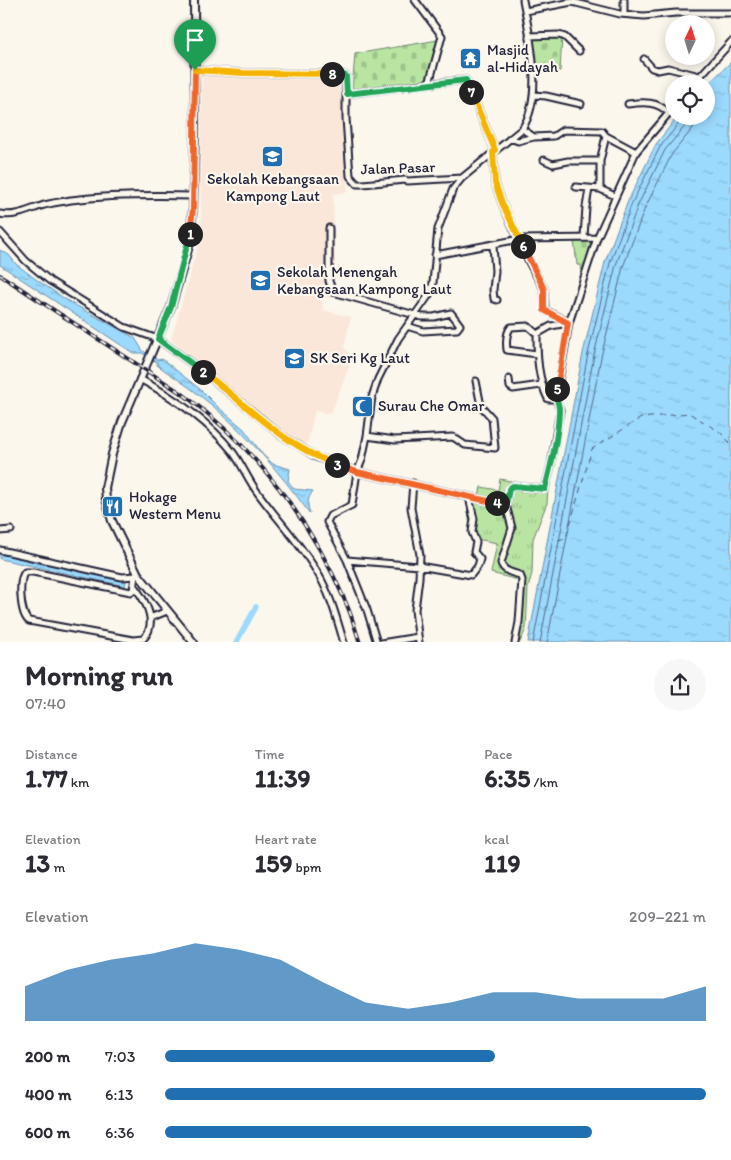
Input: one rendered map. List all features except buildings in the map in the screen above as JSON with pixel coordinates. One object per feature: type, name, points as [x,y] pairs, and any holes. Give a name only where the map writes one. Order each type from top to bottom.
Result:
[{"type":"street","points":[[194,0],[195,70],[192,225],[171,307],[141,376],[112,454],[105,488],[112,521],[136,575],[194,642]]},
{"type":"street","points":[[415,0],[442,36],[430,80],[426,84]]},
{"type":"street","points":[[377,642],[367,610],[347,560],[327,522],[330,516],[352,505],[357,472],[362,460],[367,436],[372,397],[378,378],[389,354],[429,295],[433,283],[438,229],[453,189],[462,178],[522,129],[528,120],[533,95],[533,67],[524,0]]},
{"type":"street","points":[[624,0],[624,14]]},
{"type":"street","points":[[526,11],[572,2],[595,9],[644,16],[676,13],[731,13]]},
{"type":"street","points":[[529,36],[559,35],[565,37],[580,51]]},
{"type":"street","points":[[701,75],[731,42]]},
{"type":"street","points":[[644,59],[652,68],[658,70],[668,68],[696,75]]},
{"type":"street","name":"Jalan Pasar","points":[[195,70],[243,73],[341,74],[346,76],[348,156],[350,176],[353,181],[357,184],[363,184],[462,178]]},
{"type":"street","points":[[347,94],[466,80],[494,151],[495,183],[502,203],[530,264],[544,289],[544,310],[568,323]]},
{"type":"street","points":[[533,95],[582,104]]},
{"type":"street","points":[[628,104],[646,102],[662,106],[665,109]]},
{"type":"street","points":[[515,642],[519,622],[522,580],[520,575],[506,570],[500,562],[512,528],[512,522],[506,505],[509,489],[513,486],[545,489],[560,410],[556,399],[568,323],[597,238],[615,196],[636,152],[644,140],[665,117]]},
{"type":"street","points":[[522,129],[534,137]]},
{"type":"street","points":[[510,138],[518,141],[534,137],[554,136],[563,130],[602,131],[606,136],[636,152]]},
{"type":"street","points":[[600,189],[600,160],[606,136]]},
{"type":"street","points":[[544,160],[554,164],[568,161],[600,160]]},
{"type":"street","points":[[576,187],[600,189],[615,196]]},
{"type":"street","points":[[584,237],[589,189]]},
{"type":"street","points":[[0,214],[20,214],[41,206],[82,199],[193,196]]},
{"type":"street","points":[[329,228],[329,281],[333,292],[398,309],[415,316],[434,318],[451,313],[457,319],[460,326],[457,329],[427,332],[407,326]]},
{"type":"street","points":[[0,232],[26,261],[50,281],[124,327],[158,339],[206,374],[295,446],[316,457],[357,472],[506,505]]},
{"type":"street","points":[[435,255],[520,240],[597,238]]},
{"type":"street","points":[[493,246],[495,272],[493,290],[494,299],[496,300]]},
{"type":"street","points":[[537,334],[551,326],[568,323]]},
{"type":"street","points":[[537,354],[507,350],[510,327],[528,326],[537,334],[537,354],[541,385],[548,399],[556,399]]},
{"type":"street","points":[[141,376],[196,417],[220,437],[231,450],[256,491],[303,550],[318,573],[335,612],[344,642]]},
{"type":"street","points":[[509,379],[510,387],[513,389],[541,385]]},
{"type":"street","points":[[367,436],[395,440],[453,437],[465,445],[495,448],[492,418],[481,406],[476,381]]},
{"type":"street","points":[[381,642],[418,640],[415,610],[420,554],[411,508],[413,483]]},
{"type":"street","points":[[347,560],[419,566],[470,575],[478,566],[480,559],[474,552],[476,542],[472,532],[474,519],[469,497]]},
{"type":"street","points":[[0,531],[10,530]]},
{"type":"street","points":[[0,550],[122,577],[136,575]]},
{"type":"street","points":[[134,586],[144,599],[150,618],[145,638],[133,640],[29,621],[24,617],[21,576],[24,572],[33,572],[127,592],[132,591],[136,575]]},
{"type":"street","points":[[150,618],[167,611]]},
{"type":"shaded area","points":[[202,75],[338,78],[341,80],[341,115],[348,192],[333,194],[335,265],[333,298],[322,298],[323,310],[351,317],[344,347],[353,356],[331,414],[315,411],[306,448],[281,432],[171,340],[202,232],[200,178]]},
{"type":"green space","points":[[562,37],[560,71],[536,71],[534,38]]},
{"type":"green space","points":[[438,40],[426,81],[352,91],[355,54]]},
{"type":"green space","points":[[592,239],[581,274],[581,265],[577,265],[574,240]]},
{"type":"green space","points":[[500,479],[548,489],[547,503],[533,539],[532,573],[528,588],[526,629],[520,642],[511,642],[517,619],[518,580],[491,573],[497,543],[472,538],[466,499],[467,494],[479,496],[481,487],[498,490]]},
{"type":"water","points":[[731,62],[731,642],[528,642],[583,353],[605,262],[628,201],[656,144],[671,125],[715,125],[715,77]]},
{"type":"water","points":[[0,250],[9,255],[16,264],[37,280],[68,301],[135,338],[143,351],[158,360],[162,359],[201,390],[244,429],[263,455],[273,464],[290,469],[288,481],[294,489],[313,491],[308,502],[310,514],[258,450],[214,407],[157,365],[157,362],[142,353],[133,353],[0,265]]},
{"type":"water","points":[[0,554],[126,581],[125,586],[0,559]]},
{"type":"waterway","points":[[237,642],[256,607]]},
{"type":"ferry route","points":[[558,540],[566,538],[592,449],[641,418],[689,413],[720,432],[731,444]]},
{"type":"railway","points":[[0,275],[184,395],[235,438],[279,488],[316,543],[346,603],[360,642]]},
{"type":"place","name":"Masjid al-Hidayah","points":[[471,59]]},
{"type":"place","name":"Sekolah Kebangsaan Kampong Laut","points":[[273,156]]},
{"type":"place","name":"Sekolah Menengah Kebangsaan Kampong Laut","points":[[261,281]]},
{"type":"place","name":"SK Seri Kg Laut","points":[[294,358]]},
{"type":"place","name":"Surau Che Omar","points":[[362,406]]},
{"type":"place","name":"Hokage Western Menu","points":[[113,506]]},
{"type":"route","points":[[195,70],[243,73],[341,74],[346,76],[347,94],[466,80],[495,150],[493,152],[495,183],[502,203],[530,264],[541,280],[544,289],[544,310],[568,323],[556,399],[560,410],[545,489],[513,486],[509,489],[506,505],[357,472],[316,457],[295,446],[206,374],[158,339],[171,307],[192,225],[195,70]]}]
